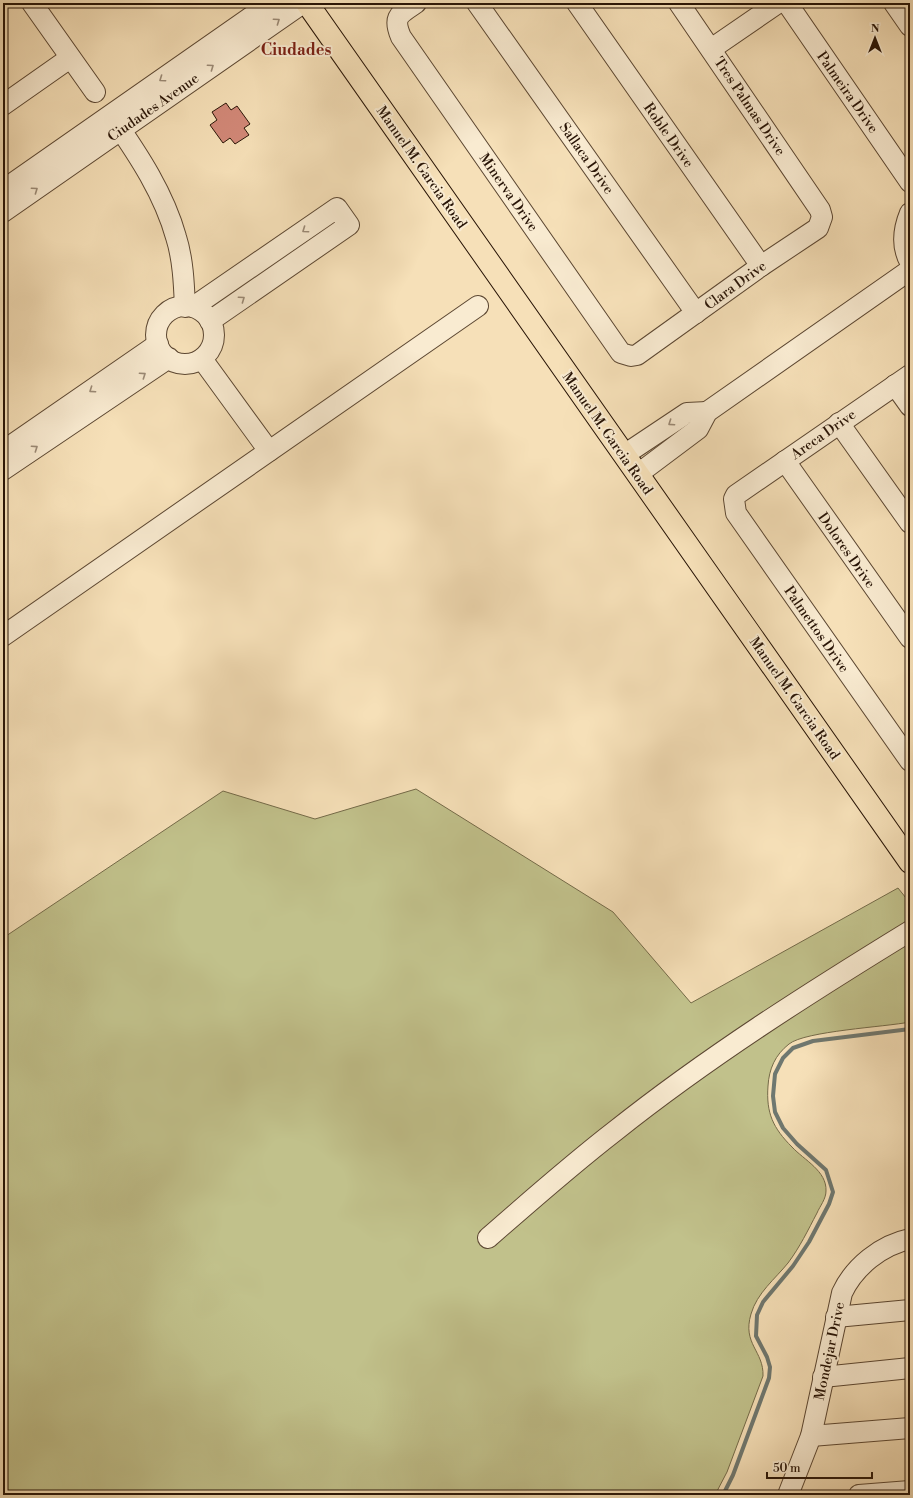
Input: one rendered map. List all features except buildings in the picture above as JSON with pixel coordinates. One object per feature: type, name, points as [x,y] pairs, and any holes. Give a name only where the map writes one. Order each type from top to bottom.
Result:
[{"type":"main road","name":"Manuel M. Garcia Road","points":[[307,3],[910,862]]},
{"type":"street","points":[[32,3],[94,92]]},
{"type":"street","name":"Ciudades Avenue","points":[[3,212],[116,122],[271,3]]},
{"type":"street","name":"Ciudades Avenue","points":[[3,190],[116,122],[303,3]]},
{"type":"street","name":"Minerva Drive","points":[[416,3],[400,14],[396,22],[401,37],[621,353],[631,356],[637,355]]},
{"type":"street","name":"Sallaca Drive","points":[[477,3],[696,313]]},
{"type":"street","name":"Roble Drive","points":[[577,3],[761,266]]},
{"type":"street","name":"Tres Palmas Drive","points":[[678,3],[712,49],[820,210]]},
{"type":"street","points":[[712,49],[778,3]]},
{"type":"street","name":"Palmeira Drive","points":[[787,3],[910,182]]},
{"type":"street","points":[[894,3],[910,26]]},
{"type":"street","points":[[3,105],[70,58]]},
{"type":"street","points":[[116,122],[143,165],[167,209],[177,238],[189,307]]},
{"type":"street","points":[[189,307],[206,315],[213,327],[213,341],[207,354],[202,359],[188,364],[182,364],[163,351],[157,331],[162,319],[172,310],[189,307],[337,208],[349,225],[210,321]]},
{"type":"street","name":"Clara Drive","points":[[637,355],[761,266],[818,228],[821,222],[820,210]]},
{"type":"street","points":[[910,213],[905,224],[903,239],[906,254],[910,262]]},
{"type":"street","points":[[638,474],[698,430],[707,412],[910,270]]},
{"type":"street","points":[[3,636],[478,306]]},
{"type":"street","points":[[3,451],[163,351]]},
{"type":"street","points":[[3,470],[163,351]]},
{"type":"street","points":[[202,359],[269,451]]},
{"type":"street","points":[[902,380],[910,406]]},
{"type":"street","name":"Areca Drive","points":[[736,495],[902,380]]},
{"type":"street","points":[[624,455],[687,413],[707,412]]},
{"type":"street","points":[[839,423],[910,523]]},
{"type":"street","name":"Dolores Drive","points":[[785,461],[910,638]]},
{"type":"street","name":"Palmettos Drive","points":[[736,495],[734,499],[736,513],[910,760]]},
{"type":"street","points":[[488,1238],[551,1183],[616,1130],[690,1075],[778,1014],[910,931]]},
{"type":"street","name":"Mondejar Drive","points":[[793,1494],[811,1436],[842,1293],[848,1280],[859,1267],[891,1245],[910,1239]]},
{"type":"street","points":[[836,1317],[910,1310]]},
{"type":"street","points":[[823,1377],[910,1368]]},
{"type":"street","points":[[811,1436],[910,1428]]},
{"type":"street","points":[[859,1495],[910,1491]]},
{"type":"green space","points":[[416,789],[613,912],[691,1003],[898,888],[910,903],[910,1022],[846,1030],[811,1036],[798,1040],[784,1048],[776,1058],[771,1068],[768,1104],[772,1120],[785,1140],[819,1172],[825,1184],[826,1194],[796,1251],[788,1263],[757,1299],[751,1314],[749,1333],[760,1360],[763,1376],[727,1472],[715,1495],[3,1495],[3,938],[223,791],[315,819]]},
{"type":"waterway","points":[[723,1495],[733,1475],[769,1378],[770,1367],[767,1357],[756,1336],[757,1315],[763,1302],[793,1266],[809,1242],[829,1204],[833,1192],[826,1170],[797,1144],[783,1128],[775,1112],[773,1096],[775,1074],[783,1058],[793,1048],[813,1041],[910,1029]]},
{"type":"district","name":"Ciudades","points":[[296,49]]}]
